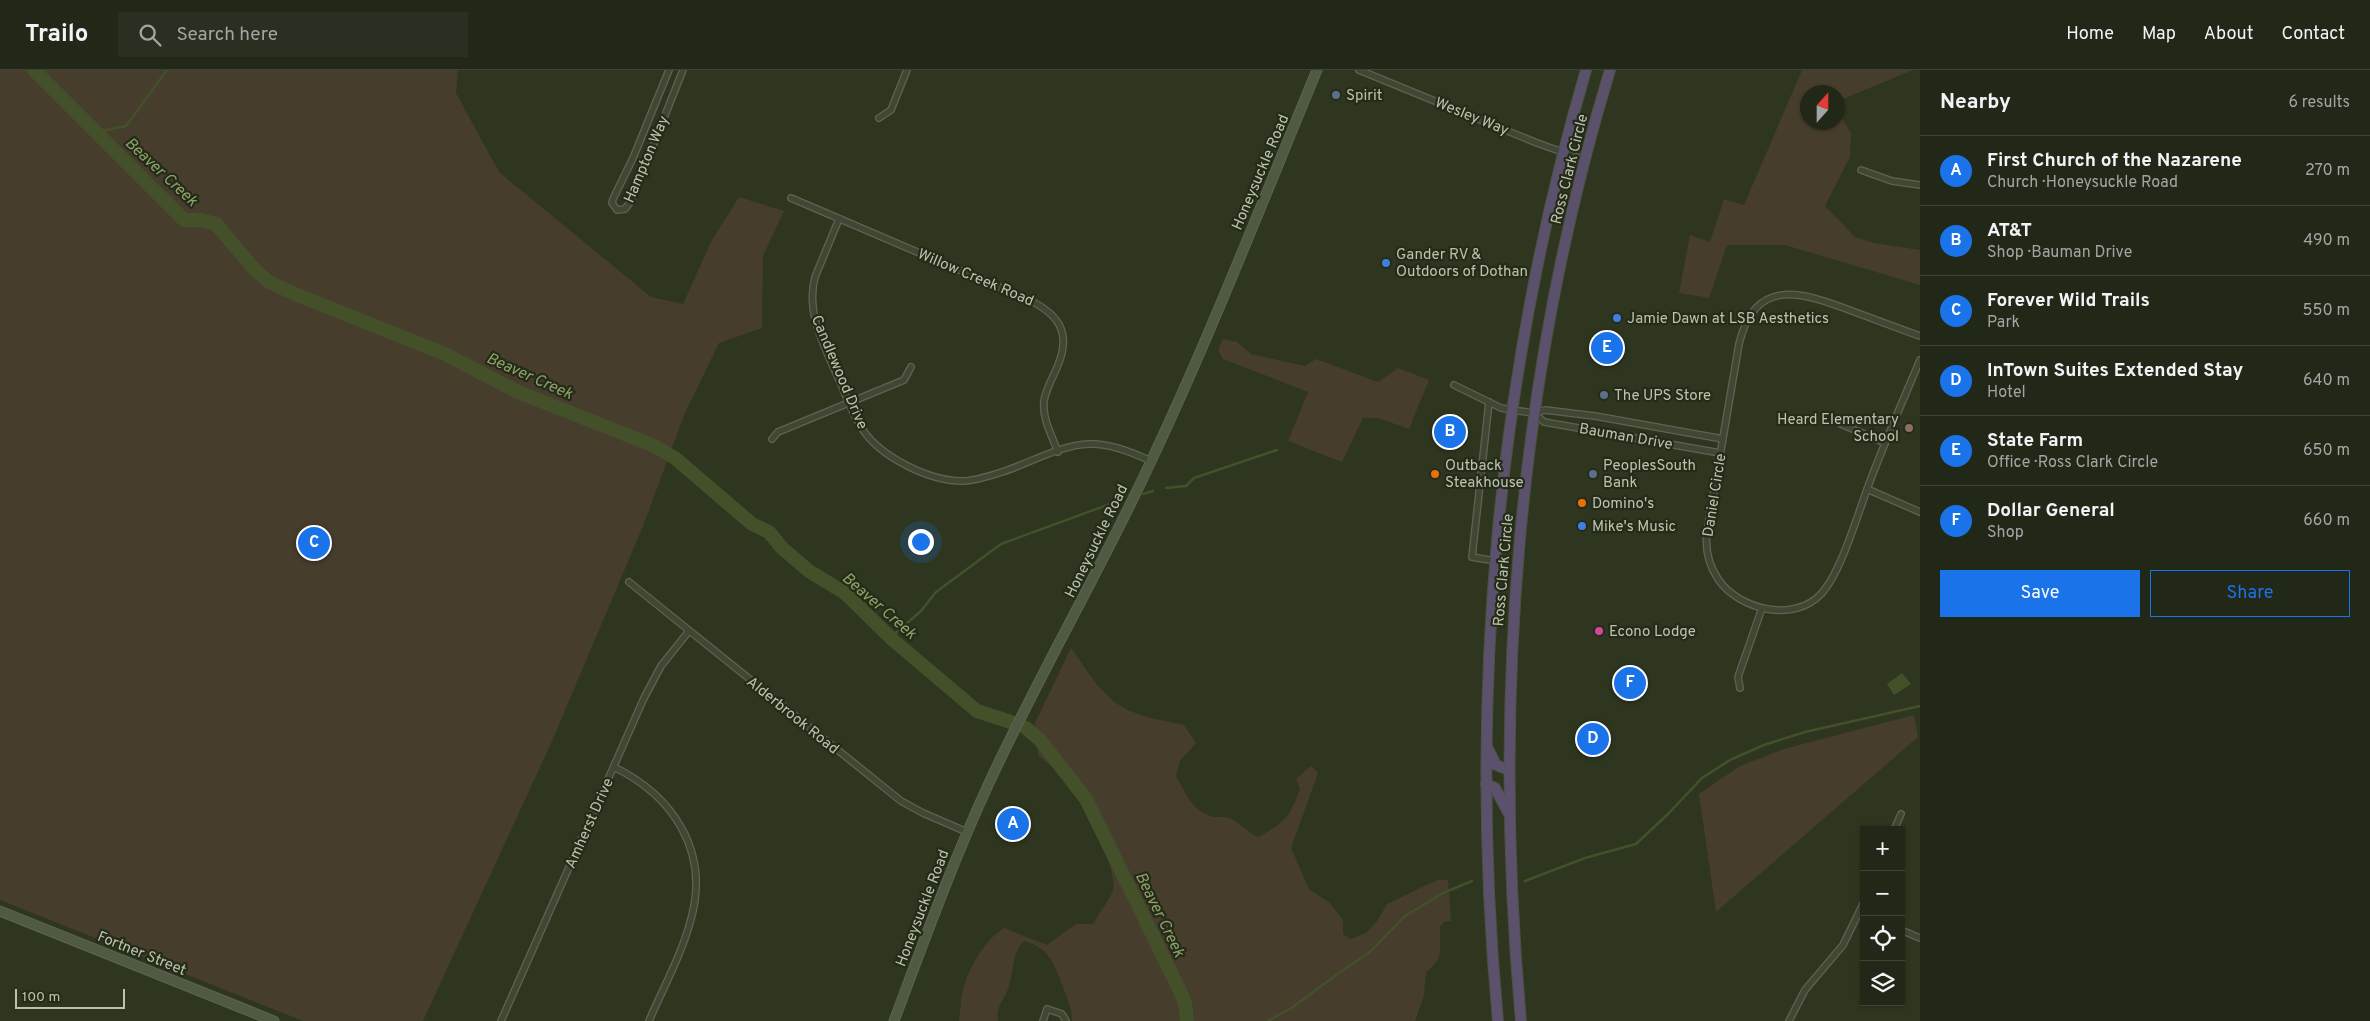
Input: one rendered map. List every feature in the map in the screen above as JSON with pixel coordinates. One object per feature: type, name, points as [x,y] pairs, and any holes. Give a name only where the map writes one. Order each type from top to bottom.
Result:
[{"type":"highway","name":"Ross Clark Circle","points":[[1498,1021],[1489,903],[1486,784],[1490,645],[1495,561],[1512,410],[1533,290],[1563,152],[1586,70]]},
{"type":"highway","name":"Ross Clark Circle","points":[[1521,1021],[1512,913],[1509,770],[1515,600],[1524,503],[1534,413],[1563,258],[1610,70]]},
{"type":"highway","points":[[1487,746],[1496,765],[1509,770]]},
{"type":"highway","points":[[1486,784],[1495,788],[1509,814]]},
{"type":"main road","name":"Honeysuckle Road","points":[[894,1021],[967,832],[1007,746],[1151,461],[1203,345],[1317,70]]},
{"type":"main road","name":"Fortner Street","points":[[0,911],[274,1021]]},
{"type":"street","name":"Hampton Way","points":[[669,70],[633,158],[613,199],[612,203],[617,210],[625,209],[631,200],[683,70]]},
{"type":"street","points":[[879,118],[891,110],[907,70]]},
{"type":"street","name":"Wesley Way","points":[[1359,70],[1586,160]]},
{"type":"street","points":[[1860,170],[1892,182],[1920,184]]},
{"type":"street","name":"Willow Creek Road","points":[[791,198],[1027,298],[1050,311],[1062,328],[1064,338],[1062,355],[1046,391],[1044,408],[1058,452]]},
{"type":"street","name":"Candlewood Drive","points":[[839,219],[815,277],[812,302],[819,330],[849,403],[862,429],[870,440],[897,459],[934,476],[963,481],[981,478],[1076,446],[1096,444],[1128,451],[1151,461]]},
{"type":"street","name":"Daniel Circle","points":[[1920,336],[1811,296],[1789,293],[1768,300],[1753,312],[1741,335],[1706,532],[1708,558],[1712,568],[1725,587],[1762,608],[1794,610],[1810,604],[1821,595],[1833,577],[1885,443],[1920,360]]},
{"type":"street","points":[[772,440],[778,432],[904,380],[911,367]]},
{"type":"street","name":"Bauman Drive","points":[[1454,385],[1489,402],[1512,410],[1534,413],[1545,410],[1595,416],[1723,439]]},
{"type":"street","points":[[1489,402],[1472,558],[1495,561]]},
{"type":"street","name":"Bauman Drive","points":[[1534,413],[1544,422],[1720,453]]},
{"type":"street","points":[[1841,424],[1885,443]]},
{"type":"street","points":[[1867,489],[1920,512]]},
{"type":"street","name":"Alderbrook Road","points":[[628,582],[901,801],[923,813],[967,832]]},
{"type":"street","points":[[1740,688],[1738,677],[1762,608]]},
{"type":"street","name":"Amherst Drive","points":[[501,1021],[652,682],[671,652],[688,631]]},
{"type":"street","points":[[614,767],[654,792],[668,807],[690,846],[696,876],[695,904],[688,931],[649,1021]]},
{"type":"street","points":[[1896,826],[1901,814]]},
{"type":"street","points":[[1790,1021],[1808,985],[1844,945],[1860,916]]},
{"type":"street","points":[[1905,932],[1920,938]]},
{"type":"street","points":[[1043,1021],[1047,1009],[1062,1014],[1066,1021]]},
{"type":"shaded area","points":[[0,70],[458,70],[456,93],[499,172],[651,297],[683,304],[712,240],[739,197],[784,211],[763,256],[762,328],[719,343],[685,413],[643,526],[552,741],[423,1021],[303,1021],[0,900]]},
{"type":"shaded area","points":[[1802,70],[1913,70],[1845,98],[1845,85],[1800,85],[1800,130],[1845,130],[1845,123],[1851,133],[1850,157],[1825,206],[1855,237],[1874,243],[1920,250],[1920,285],[1785,245],[1727,245],[1709,298],[1679,293],[1690,235],[1710,242],[1724,199],[1744,205]]},
{"type":"shaded area","points":[[1223,339],[1237,342],[1251,354],[1305,366],[1316,359],[1378,382],[1398,368],[1429,380],[1409,429],[1378,418],[1363,418],[1342,462],[1288,441],[1308,392],[1223,359],[1218,350]]},
{"type":"shaded area","points":[[1071,648],[1099,687],[1113,701],[1128,710],[1144,716],[1184,725],[1196,743],[1180,761],[1176,776],[1190,800],[1203,813],[1212,817],[1229,818],[1258,837],[1274,828],[1289,813],[1300,789],[1296,779],[1311,766],[1318,773],[1291,848],[1309,889],[1330,903],[1343,920],[1343,934],[1351,939],[1366,933],[1378,920],[1387,904],[1437,880],[1448,880],[1451,921],[1444,922],[1440,927],[1440,952],[1438,960],[1426,973],[1424,995],[1415,1021],[1072,1021],[1069,1003],[1054,964],[1040,948],[1024,941],[1015,957],[1010,983],[1000,1004],[997,1016],[998,1021],[959,1021],[961,999],[967,978],[979,953],[997,933],[1004,928],[1047,945],[1076,924],[1093,924],[1113,890],[1110,865],[1085,812],[1059,773],[1038,755],[1035,723]]},
{"type":"shaded area","points":[[1902,673],[1911,684],[1894,695],[1887,684]]},
{"type":"shaded area","points":[[1914,715],[1918,737],[1716,912],[1699,794],[1740,766],[1784,749]]},
{"type":"waterway","name":"Beaver Creek","points":[[34,70],[184,220],[201,220],[216,224],[255,270],[269,282],[445,354],[518,392],[652,445],[675,458],[752,524],[769,532],[782,548],[809,571],[845,593],[893,640],[977,711],[1011,722]]},
{"type":"waterway","points":[[91,133],[126,126],[167,70]]},
{"type":"waterway","points":[[1166,488],[1186,486],[1194,478],[1277,450]]},
{"type":"waterway","points":[[1143,494],[1153,491]]},
{"type":"waterway","points":[[891,637],[921,611],[936,592],[1001,544],[1118,501]]},
{"type":"waterway","points":[[1525,881],[1585,858],[1636,844],[1702,778],[1730,760],[1764,745],[1805,732],[1920,706]]},
{"type":"waterway","name":"Beaver Creek","points":[[1026,728],[1040,740],[1086,799],[1185,1002],[1187,1021]]},
{"type":"waterway","points":[[1268,1021],[1293,1007],[1370,952],[1405,916],[1443,893],[1472,881]]},
{"type":"place","name":"Spirit","points":[[1336,95]]},
{"type":"place","name":"Gander RV & Outdoors of Dothan","points":[[1386,263]]},
{"type":"place","name":"Jamie Dawn at LSB Aesthetics","points":[[1617,318]]},
{"type":"place","name":"State Farm","points":[[1607,348]]},
{"type":"place","name":"The UPS Store","points":[[1604,395]]},
{"type":"place","name":"Heard Elementary School","points":[[1909,428]]},
{"type":"place","name":"AT&T","points":[[1450,432]]},
{"type":"place","name":"Outback Steakhouse","points":[[1435,474]]},
{"type":"place","name":"PeoplesSouth Bank","points":[[1593,474]]},
{"type":"place","name":"Domino's","points":[[1582,503]]},
{"type":"place","name":"Mike's Music","points":[[1582,526]]},
{"type":"place","name":"Forever Wild Trails","points":[[314,543]]},
{"type":"place","name":"Econo Lodge","points":[[1599,631]]},
{"type":"place","name":"Dollar General","points":[[1630,683]]},
{"type":"place","name":"InTown Suites Extended Stay","points":[[1593,739]]},
{"type":"place","name":"First Church of the Nazarene","points":[[1013,824]]}]
